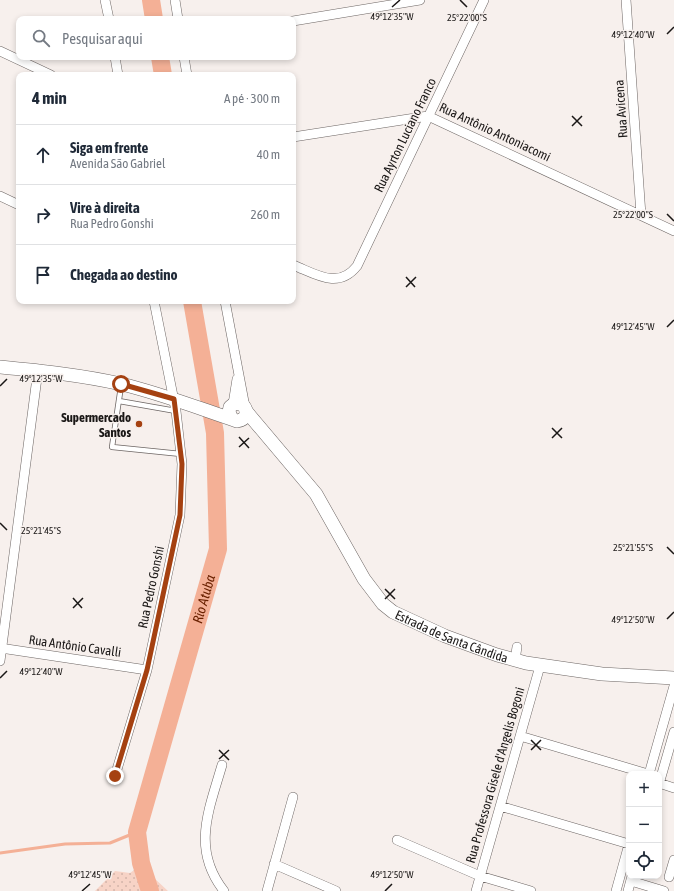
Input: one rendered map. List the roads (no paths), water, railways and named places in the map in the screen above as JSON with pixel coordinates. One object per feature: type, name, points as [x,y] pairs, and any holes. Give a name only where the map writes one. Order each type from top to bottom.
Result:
[{"type":"main road","points":[[0,367],[67,373],[121,384],[175,405],[194,405],[213,412],[237,412]]},
{"type":"main road","name":"Estrada de Santa Cândida","points":[[237,412],[270,441],[294,466],[316,494],[364,579],[383,604],[406,619],[445,636],[515,660],[540,666],[629,677],[674,678]]},
{"type":"street","points":[[105,0],[108,16]]},
{"type":"street","points":[[175,0],[178,16]]},
{"type":"street","points":[[296,21],[420,0]]},
{"type":"street","name":"Rua Ayrton Luciano Franco","points":[[296,266],[326,278],[336,280],[344,278],[356,266],[484,0]]},
{"type":"street","name":"Rua Avicena","points":[[626,0],[641,215]]},
{"type":"street","points":[[0,51],[16,59]]},
{"type":"street","points":[[19,60],[45,72]]},
{"type":"street","points":[[116,60],[118,72]]},
{"type":"street","points":[[185,60],[187,72]]},
{"type":"street","name":"Rua Antônio Antoniacomi","points":[[296,137],[428,116],[674,231]]},
{"type":"street","points":[[0,196],[16,204]]},
{"type":"street","name":"Rua Pedro Gonshi","points":[[115,776],[147,670],[180,515],[181,454],[175,405],[155,304]]},
{"type":"street","points":[[226,304],[238,374],[237,412]]},
{"type":"street","points":[[0,661],[38,370]]},
{"type":"street","points":[[515,660],[517,647]]},
{"type":"street","name":"Rua Antônio Cavalli","points":[[1,648],[147,670]]},
{"type":"street","name":"Rua Professora Gisele d'Angelis Bogoni","points":[[476,891],[540,666]]},
{"type":"street","points":[[650,771],[674,686]]},
{"type":"street","points":[[662,774],[674,732]]},
{"type":"street","points":[[520,736],[639,771]]},
{"type":"street","points":[[222,765],[206,821],[204,844],[211,871],[224,891]]},
{"type":"street","points":[[662,785],[674,788]]},
{"type":"street","points":[[267,891],[293,797]]},
{"type":"street","points":[[500,806],[626,843]]},
{"type":"street","points":[[397,840],[480,876],[531,891]]},
{"type":"street","points":[[616,891],[626,855]]},
{"type":"street","points":[[669,877],[674,860]]},
{"type":"street","points":[[274,864],[336,891]]},
{"type":"street","points":[[628,891],[631,879]]},
{"type":"street","points":[[634,879],[664,891]]},
{"type":"lane","points":[[121,384],[112,447],[181,454]]},
{"type":"lane","points":[[119,401],[175,405]]},
{"type":"waterway","name":"Rio Atuba","points":[[151,0],[154,16]]},
{"type":"waterway","name":"Rio Atuba","points":[[160,60],[162,72]]},
{"type":"waterway","name":"Rio Atuba","points":[[150,891],[141,863],[137,832],[218,549],[215,433],[193,304]]},
{"type":"waterway","points":[[0,853],[65,844],[110,843],[137,832]]},
{"type":"place","name":"Supermercado Santos","points":[[139,424]]}]
